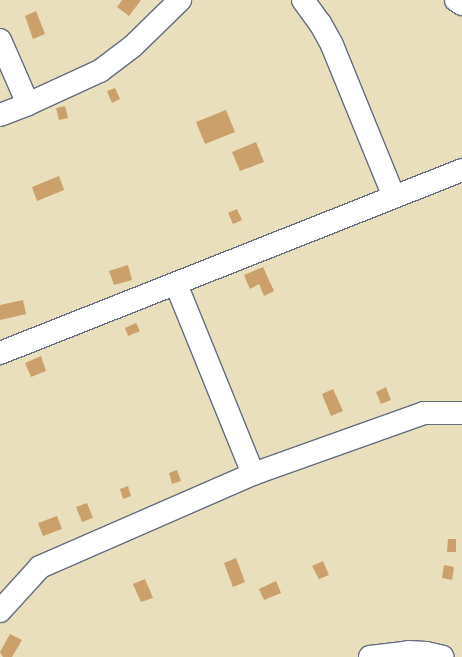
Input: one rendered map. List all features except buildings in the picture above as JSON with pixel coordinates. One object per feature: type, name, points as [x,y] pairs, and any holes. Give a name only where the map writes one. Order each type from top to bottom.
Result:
[{"type":"street","points":[[0,115],[100,71],[117,59],[180,0]]},
{"type":"street","points":[[303,0],[320,23],[332,45],[394,198]]},
{"type":"street","points":[[456,0],[462,4]]},
{"type":"street","points":[[0,40],[28,104]]},
{"type":"street","points":[[0,353],[462,170]]},
{"type":"street","points":[[176,284],[253,474]]},
{"type":"street","points":[[0,611],[40,567],[253,474],[424,413],[462,413]]},
{"type":"street","points":[[370,657],[408,652],[426,653],[443,657]]}]
